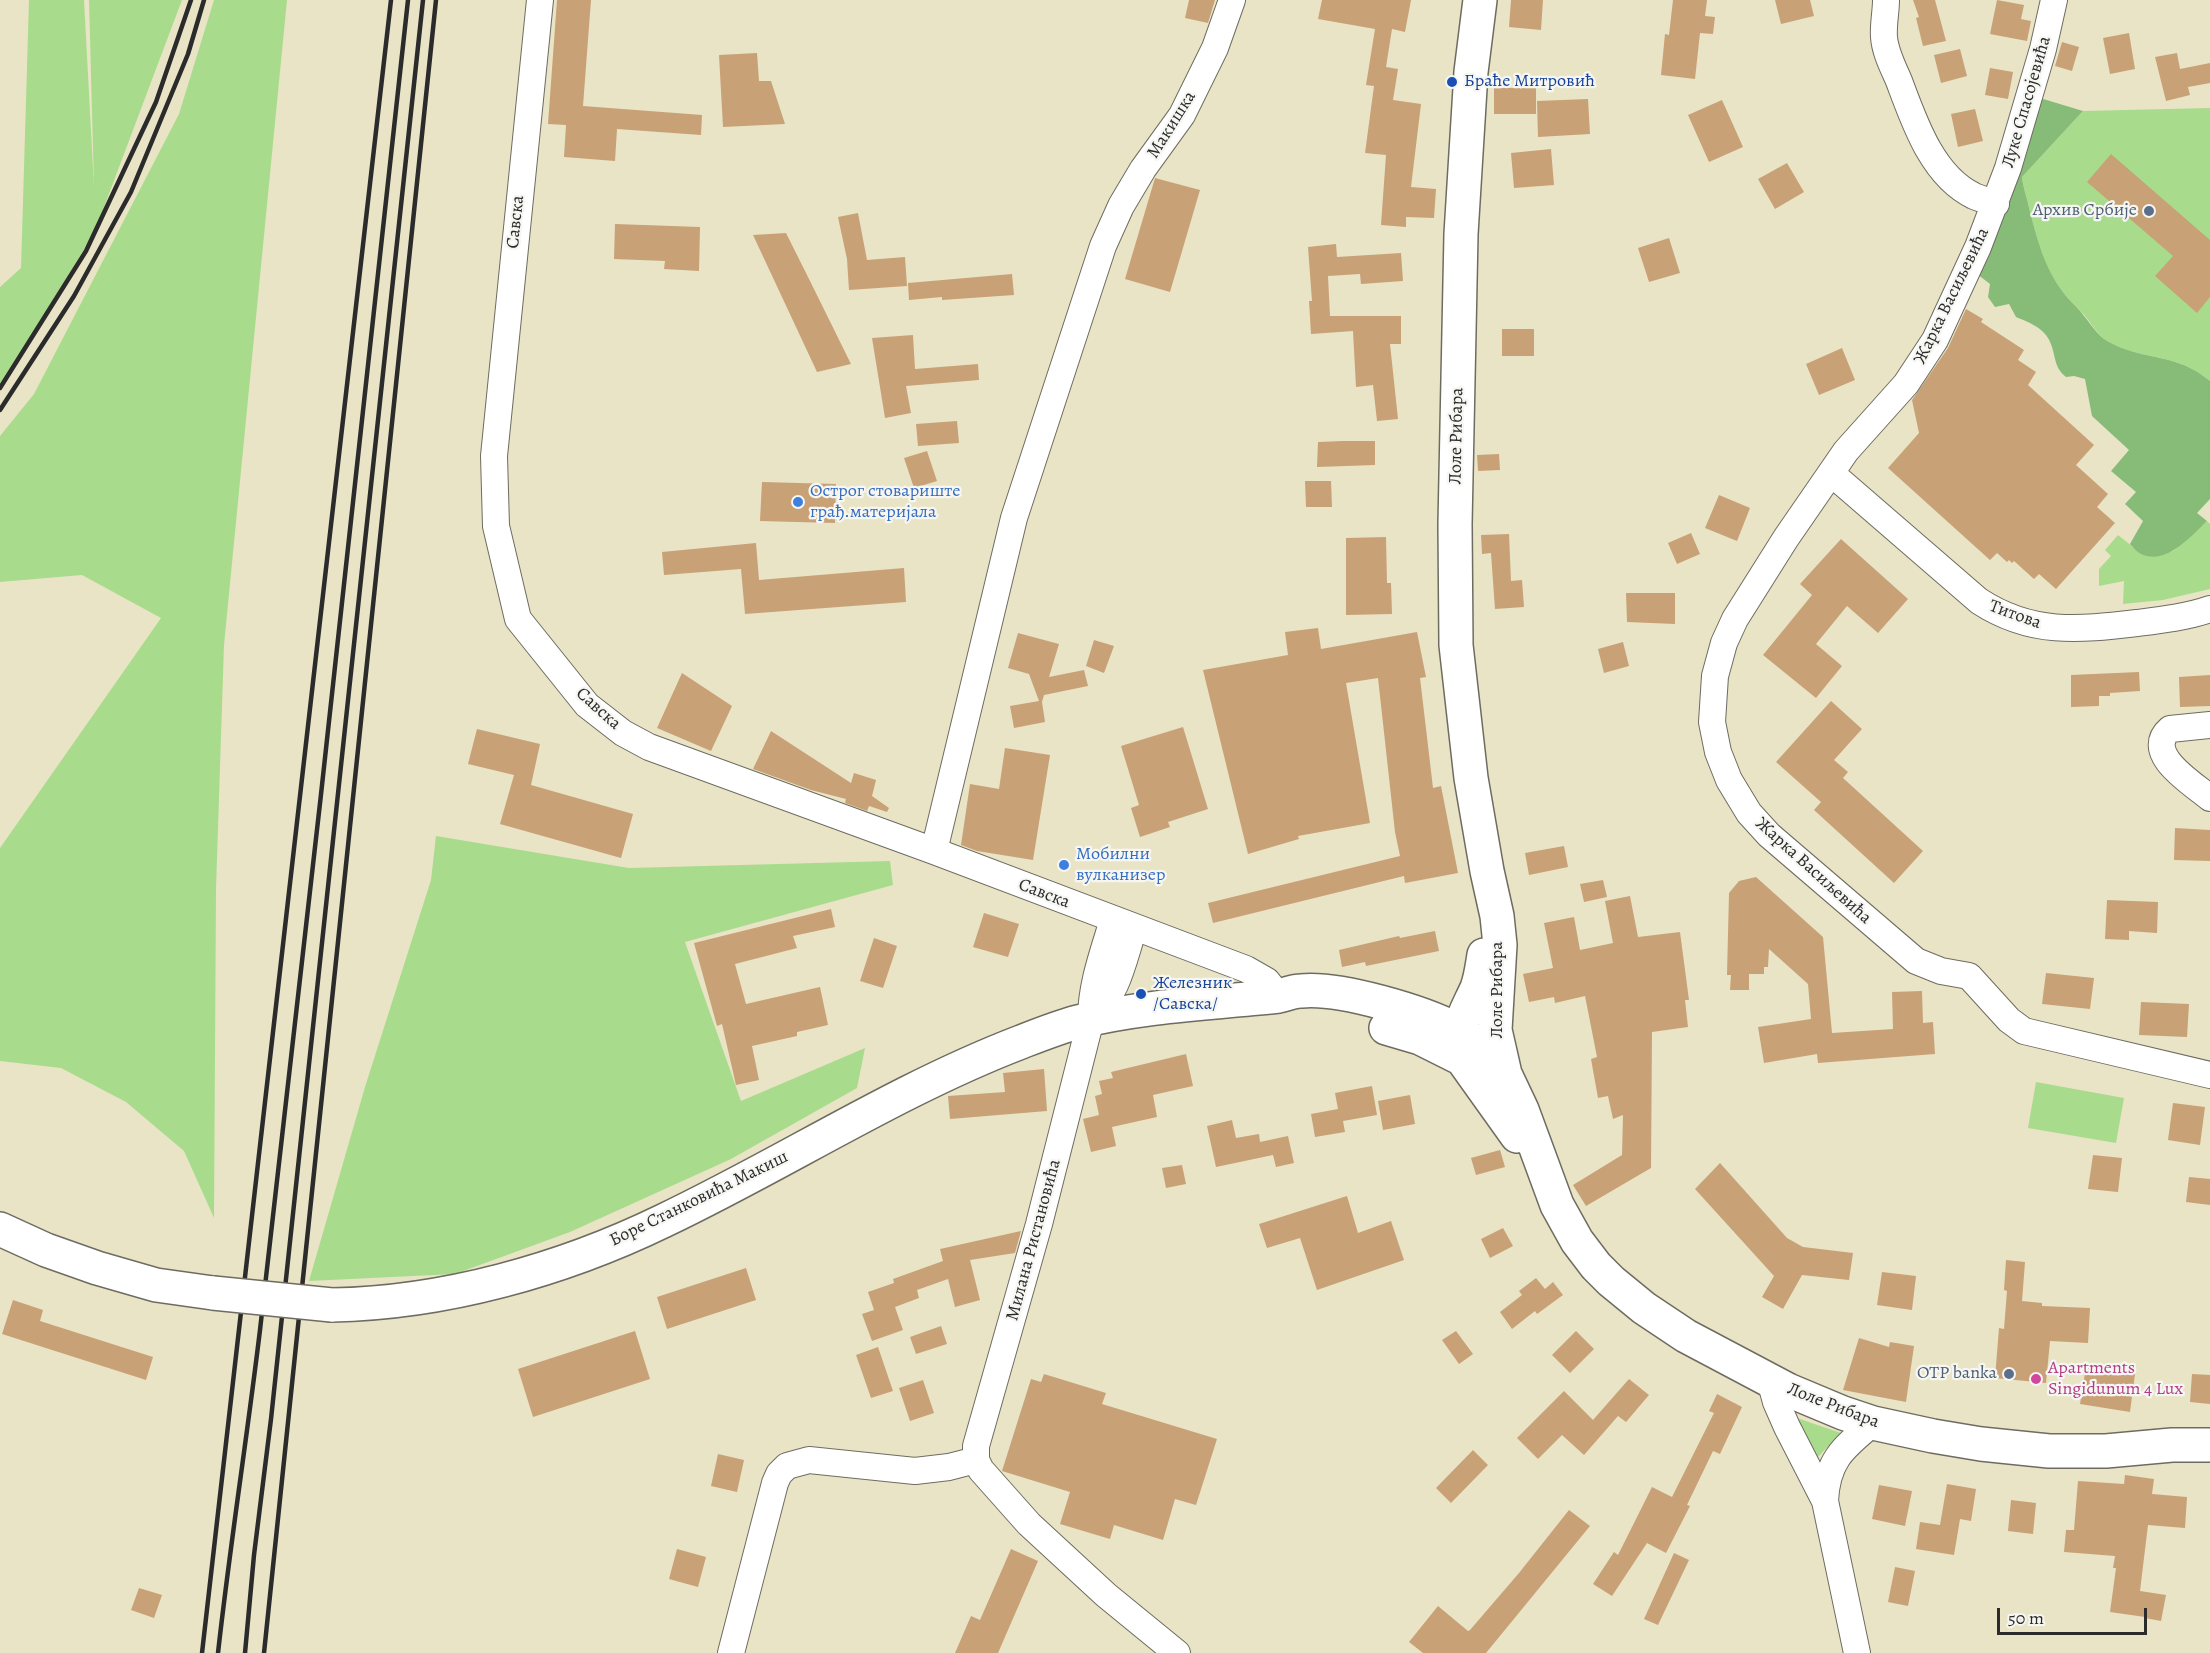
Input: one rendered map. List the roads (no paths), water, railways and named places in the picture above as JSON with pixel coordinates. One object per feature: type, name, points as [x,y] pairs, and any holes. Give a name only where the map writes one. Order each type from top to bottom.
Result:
[{"type":"main road","name":"Лоле Рибара","points":[[1480,0],[1471,72],[1463,179],[1455,524],[1456,645],[1471,778],[1497,916],[1500,945],[1474,1043],[1544,1174]]},
{"type":"main road","name":"Савска","points":[[1279,996],[1298,1007],[1356,1019],[1420,1038],[1474,1043]]},
{"type":"main road","name":"Боре Станковића Макиш","points":[[0,1229],[46,1250],[97,1268],[156,1285],[213,1293],[332,1305],[384,1303],[476,1287],[579,1256],[663,1221],[948,1073],[1020,1042],[1091,1019],[1279,996]]},
{"type":"main road","name":"Лоле Рибара","points":[[1474,1043],[1505,1074],[1522,1110],[1557,1205],[1577,1241],[1611,1281],[1686,1336],[1814,1402],[1873,1424],[1981,1444],[2049,1451],[2106,1451],[2172,1445],[2210,1445]]},
{"type":"main road","points":[[2172,1445],[2210,1431]]},
{"type":"street","name":"Савска","points":[[540,0],[494,456],[496,526],[518,619],[587,705],[623,733],[640,742],[680,760],[934,851],[1246,969],[1267,981],[1279,996]]},
{"type":"street","name":"Макишка","points":[[934,851],[1014,518],[1103,246],[1121,206],[1143,169],[1182,115],[1215,48],[1232,0]]},
{"type":"street","points":[[1886,0],[1884,39],[1886,49],[1903,94],[1930,153],[1942,169],[1962,188],[1996,204]]},
{"type":"street","name":"Луке Спасојевића","points":[[1996,204],[2017,142],[2054,0]]},
{"type":"street","name":"Жарка Васиљевића","points":[[1996,204],[1935,340],[1922,362],[1891,402],[1858,436],[1831,473],[1735,619],[1724,643],[1715,676],[1712,722],[1718,752],[1749,813],[1769,835],[1904,952],[1941,971],[1969,976],[2009,1020],[2024,1031],[2210,1075]]},
{"type":"street","name":"Титова","points":[[1831,473],[1979,601],[1994,610],[2024,622],[2056,629],[2096,628],[2172,618],[2210,609]]},
{"type":"street","points":[[2210,725],[2174,727],[2161,739],[2162,754],[2210,798]]},
{"type":"street","name":"Милана Ристановића","points":[[976,1460],[976,1446],[1039,1224],[1091,1019],[1105,1005],[1113,991],[1124,924]]},
{"type":"street","points":[[1770,1380],[1776,1402],[1787,1427],[1825,1501],[1857,1653]]},
{"type":"street","points":[[1825,1501],[1827,1477],[1835,1461],[1853,1440],[1873,1424]]},
{"type":"street","points":[[731,1653],[775,1483],[779,1474],[787,1466],[809,1460],[915,1471],[949,1467],[976,1460],[988,1479],[1029,1524],[1106,1595],[1177,1653]]},
{"type":"railway","points":[[0,388],[86,251],[156,102],[191,0]]},
{"type":"railway","points":[[0,410],[74,296],[131,192],[188,54],[204,0]]},
{"type":"railway","points":[[202,1653],[391,0]]},
{"type":"railway","points":[[218,1653],[260,1330],[336,665],[408,0]]},
{"type":"railway","points":[[245,1653],[423,0]]},
{"type":"railway","points":[[264,1653],[436,0]]},
{"type":"place","name":"Браће Митровић","points":[[1452,82]]},
{"type":"place","name":"Архив Србије","points":[[2149,211]]},
{"type":"place","name":"Острог стовариште грађ.материјала","points":[[798,502]]},
{"type":"place","name":"Мобилни вулканизер","points":[[1064,865]]},
{"type":"place","name":"Железник /Савска/","points":[[1141,994]]},
{"type":"place","name":"OTP banka","points":[[2009,1374]]},
{"type":"place","name":"Apartments Singidunum 4 Lux","points":[[2036,1379]]}]
